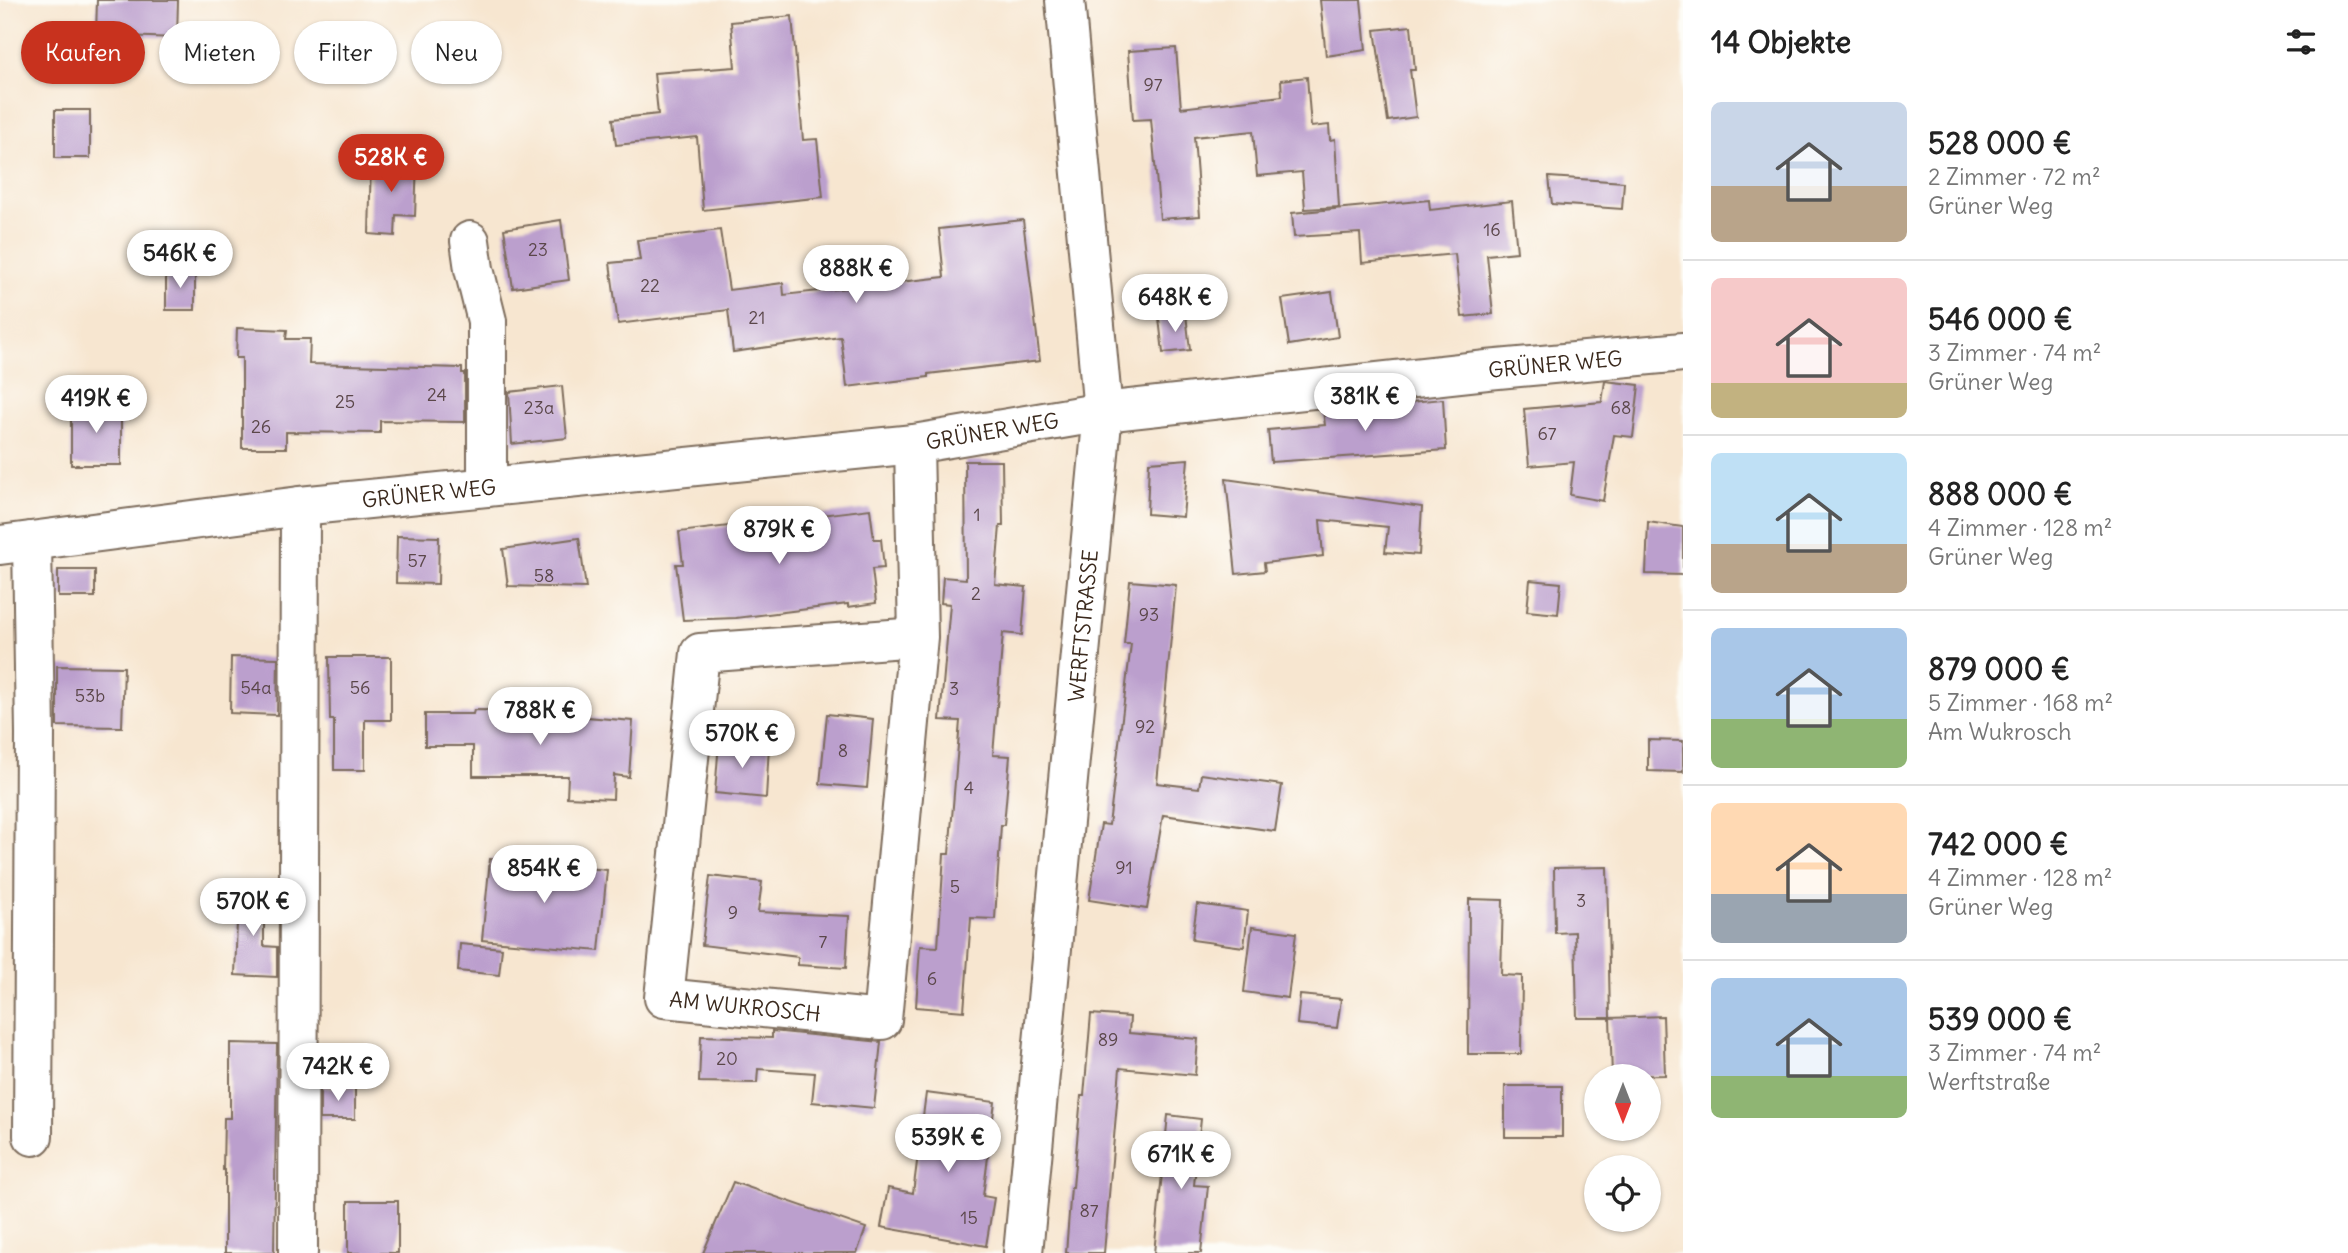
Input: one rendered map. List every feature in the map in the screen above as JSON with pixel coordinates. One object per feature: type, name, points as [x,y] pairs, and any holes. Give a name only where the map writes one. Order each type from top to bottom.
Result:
[{"type":"street","name":"WERFTSTRASSE","points":[[1023,1253],[1103,412],[1065,0]]},
{"type":"street","points":[[470,241],[487,321],[487,487]]},
{"type":"street","name":"GRÜNER WEG","points":[[16,543],[300,506],[914,444],[1103,412],[1683,352]]},
{"type":"street","name":"AM WUKROSCH","points":[[914,444],[918,638],[882,1020],[664,998],[700,653],[918,638]]},
{"type":"street","points":[[298,1253],[300,506]]},
{"type":"street","points":[[16,543],[35,734],[33,1136]]},
{"type":"building","points":[[97,0],[178,0],[177,21],[159,21],[159,37],[145,37],[145,21],[96,21]]},
{"type":"building","points":[[1320,0],[1361,0],[1366,50],[1326,56]]},
{"type":"building","points":[[792,16],[803,140],[817,139],[823,197],[703,210],[697,137],[616,145],[613,119],[658,114],[654,73],[735,67],[731,22]]},
{"type":"building","points":[[1411,26],[1415,70],[1410,70],[1416,117],[1388,121],[1375,30]]},
{"type":"building","points":[[1176,48],[1181,108],[1282,96],[1281,80],[1307,77],[1311,127],[1329,125],[1330,140],[1335,139],[1339,207],[1305,209],[1302,172],[1257,176],[1253,131],[1194,137],[1200,216],[1160,219],[1151,119],[1133,120],[1128,51]]},
{"type":"building","points":[[55,110],[90,110],[90,158],[55,158]]},
{"type":"building","points":[[371,160],[417,161],[415,216],[396,215],[395,236],[369,234]]},
{"type":"building","points":[[1549,177],[1624,182],[1622,209],[1552,204]]},
{"type":"building","points":[[1429,200],[1430,210],[1512,201],[1517,252],[1487,255],[1493,314],[1462,317],[1455,254],[1362,263],[1360,233],[1294,237],[1292,213]]},
{"type":"building","points":[[561,220],[569,280],[513,288],[504,229]]},
{"type":"building","points":[[1023,220],[1040,361],[847,387],[841,337],[733,352],[728,310],[618,324],[610,263],[640,260],[637,240],[720,230],[729,290],[783,283],[784,295],[944,277],[939,229]]},
{"type":"building","points":[[166,269],[195,269],[195,310],[166,310]]},
{"type":"building","points":[[1332,292],[1338,337],[1289,345],[1282,299]]},
{"type":"building","points":[[1186,314],[1190,350],[1163,353],[1159,318]]},
{"type":"building","points":[[237,328],[287,330],[286,339],[310,339],[309,364],[462,368],[462,373],[465,373],[465,422],[380,421],[380,433],[286,432],[286,448],[242,448],[242,358],[236,358]]},
{"type":"building","points":[[1605,381],[1639,385],[1633,437],[1614,435],[1603,501],[1570,495],[1574,462],[1529,466],[1524,409],[1602,402]]},
{"type":"building","points":[[562,386],[567,438],[512,444],[509,392]]},
{"type":"building","points":[[1443,399],[1446,450],[1271,462],[1268,430],[1325,425],[1323,410]]},
{"type":"building","points":[[71,405],[121,405],[121,465],[71,465]]},
{"type":"building","points":[[1188,459],[1183,517],[1147,514],[1149,462]]},
{"type":"building","points":[[965,461],[1002,461],[1003,526],[1000,526],[995,584],[1026,587],[1022,635],[1003,633],[993,755],[1010,756],[1004,825],[1001,825],[995,919],[971,918],[964,1011],[916,1007],[920,946],[938,947],[944,854],[949,854],[960,721],[940,720],[950,604],[941,603],[943,577],[966,579]]},
{"type":"building","points":[[1226,479],[1422,507],[1419,555],[1385,552],[1388,527],[1320,520],[1323,556],[1264,563],[1265,571],[1236,574]]},
{"type":"building","points":[[870,509],[874,539],[881,539],[884,568],[872,569],[876,603],[736,618],[683,620],[676,564],[683,564],[679,532]]},
{"type":"building","points":[[1648,522],[1683,527],[1683,575],[1646,574]]},
{"type":"building","points":[[397,536],[439,537],[438,584],[396,583]]},
{"type":"building","points":[[579,538],[586,588],[508,586],[503,549]]},
{"type":"building","points":[[58,570],[95,570],[95,597],[58,597]]},
{"type":"building","points":[[1530,580],[1561,583],[1558,614],[1527,611]]},
{"type":"building","points":[[1130,581],[1176,585],[1157,783],[1199,788],[1201,774],[1282,785],[1275,831],[1163,815],[1147,909],[1089,900],[1101,824],[1109,825],[1131,644],[1124,644]]},
{"type":"building","points":[[231,657],[278,658],[277,715],[230,713]]},
{"type":"building","points":[[329,657],[391,657],[391,720],[365,720],[365,770],[334,770],[334,720],[330,720]]},
{"type":"building","points":[[57,666],[124,667],[122,727],[57,726]]},
{"type":"building","points":[[474,710],[540,711],[633,721],[629,777],[614,775],[613,799],[567,797],[568,776],[473,776],[473,746],[425,746],[425,714],[473,714]]},
{"type":"building","points":[[827,714],[873,719],[867,788],[820,784]]},
{"type":"building","points":[[1648,740],[1683,741],[1683,772],[1648,771]]},
{"type":"building","points":[[719,742],[769,746],[766,798],[715,793]]},
{"type":"building","points":[[490,859],[607,870],[599,951],[482,940]]},
{"type":"building","points":[[1607,867],[1610,1018],[1577,1018],[1575,932],[1555,933],[1554,868]]},
{"type":"building","points":[[710,876],[762,882],[758,912],[849,916],[846,968],[798,965],[798,957],[702,945]]},
{"type":"building","points":[[236,891],[264,891],[264,946],[277,947],[277,977],[235,975]]},
{"type":"building","points":[[1469,899],[1503,900],[1501,975],[1522,976],[1521,1054],[1468,1054]]},
{"type":"building","points":[[1197,904],[1248,911],[1244,947],[1192,940]]},
{"type":"building","points":[[1252,927],[1296,933],[1288,998],[1244,992]]},
{"type":"building","points":[[460,944],[502,948],[499,975],[458,971]]},
{"type":"building","points":[[1300,995],[1341,999],[1337,1028],[1297,1024]]},
{"type":"building","points":[[1091,1014],[1130,1017],[1129,1033],[1198,1039],[1195,1075],[1120,1068],[1104,1253],[1066,1253],[1071,1187],[1081,1096],[1084,1096]]},
{"type":"building","points":[[1663,1016],[1665,1075],[1661,1075],[1661,1064],[1612,1064],[1610,1018]]},
{"type":"building","points":[[772,1031],[881,1042],[874,1108],[812,1102],[815,1073],[758,1069],[757,1083],[699,1082],[701,1036],[772,1038]]},
{"type":"building","points":[[230,1043],[277,1044],[274,1253],[225,1253],[224,1118],[230,1118]]},
{"type":"building","points":[[1505,1086],[1562,1086],[1562,1137],[1505,1137]]},
{"type":"building","points":[[320,1087],[355,1087],[355,1119],[320,1119]]},
{"type":"building","points":[[926,1093],[995,1102],[983,1196],[994,1198],[986,1246],[881,1227],[888,1188],[913,1193]]},
{"type":"building","points":[[1168,1115],[1201,1119],[1194,1185],[1208,1186],[1201,1253],[1154,1253]]},
{"type":"building","points":[[733,1182],[866,1228],[857,1253],[703,1253]]},
{"type":"building","points":[[348,1201],[398,1201],[398,1253],[348,1253]]}]
